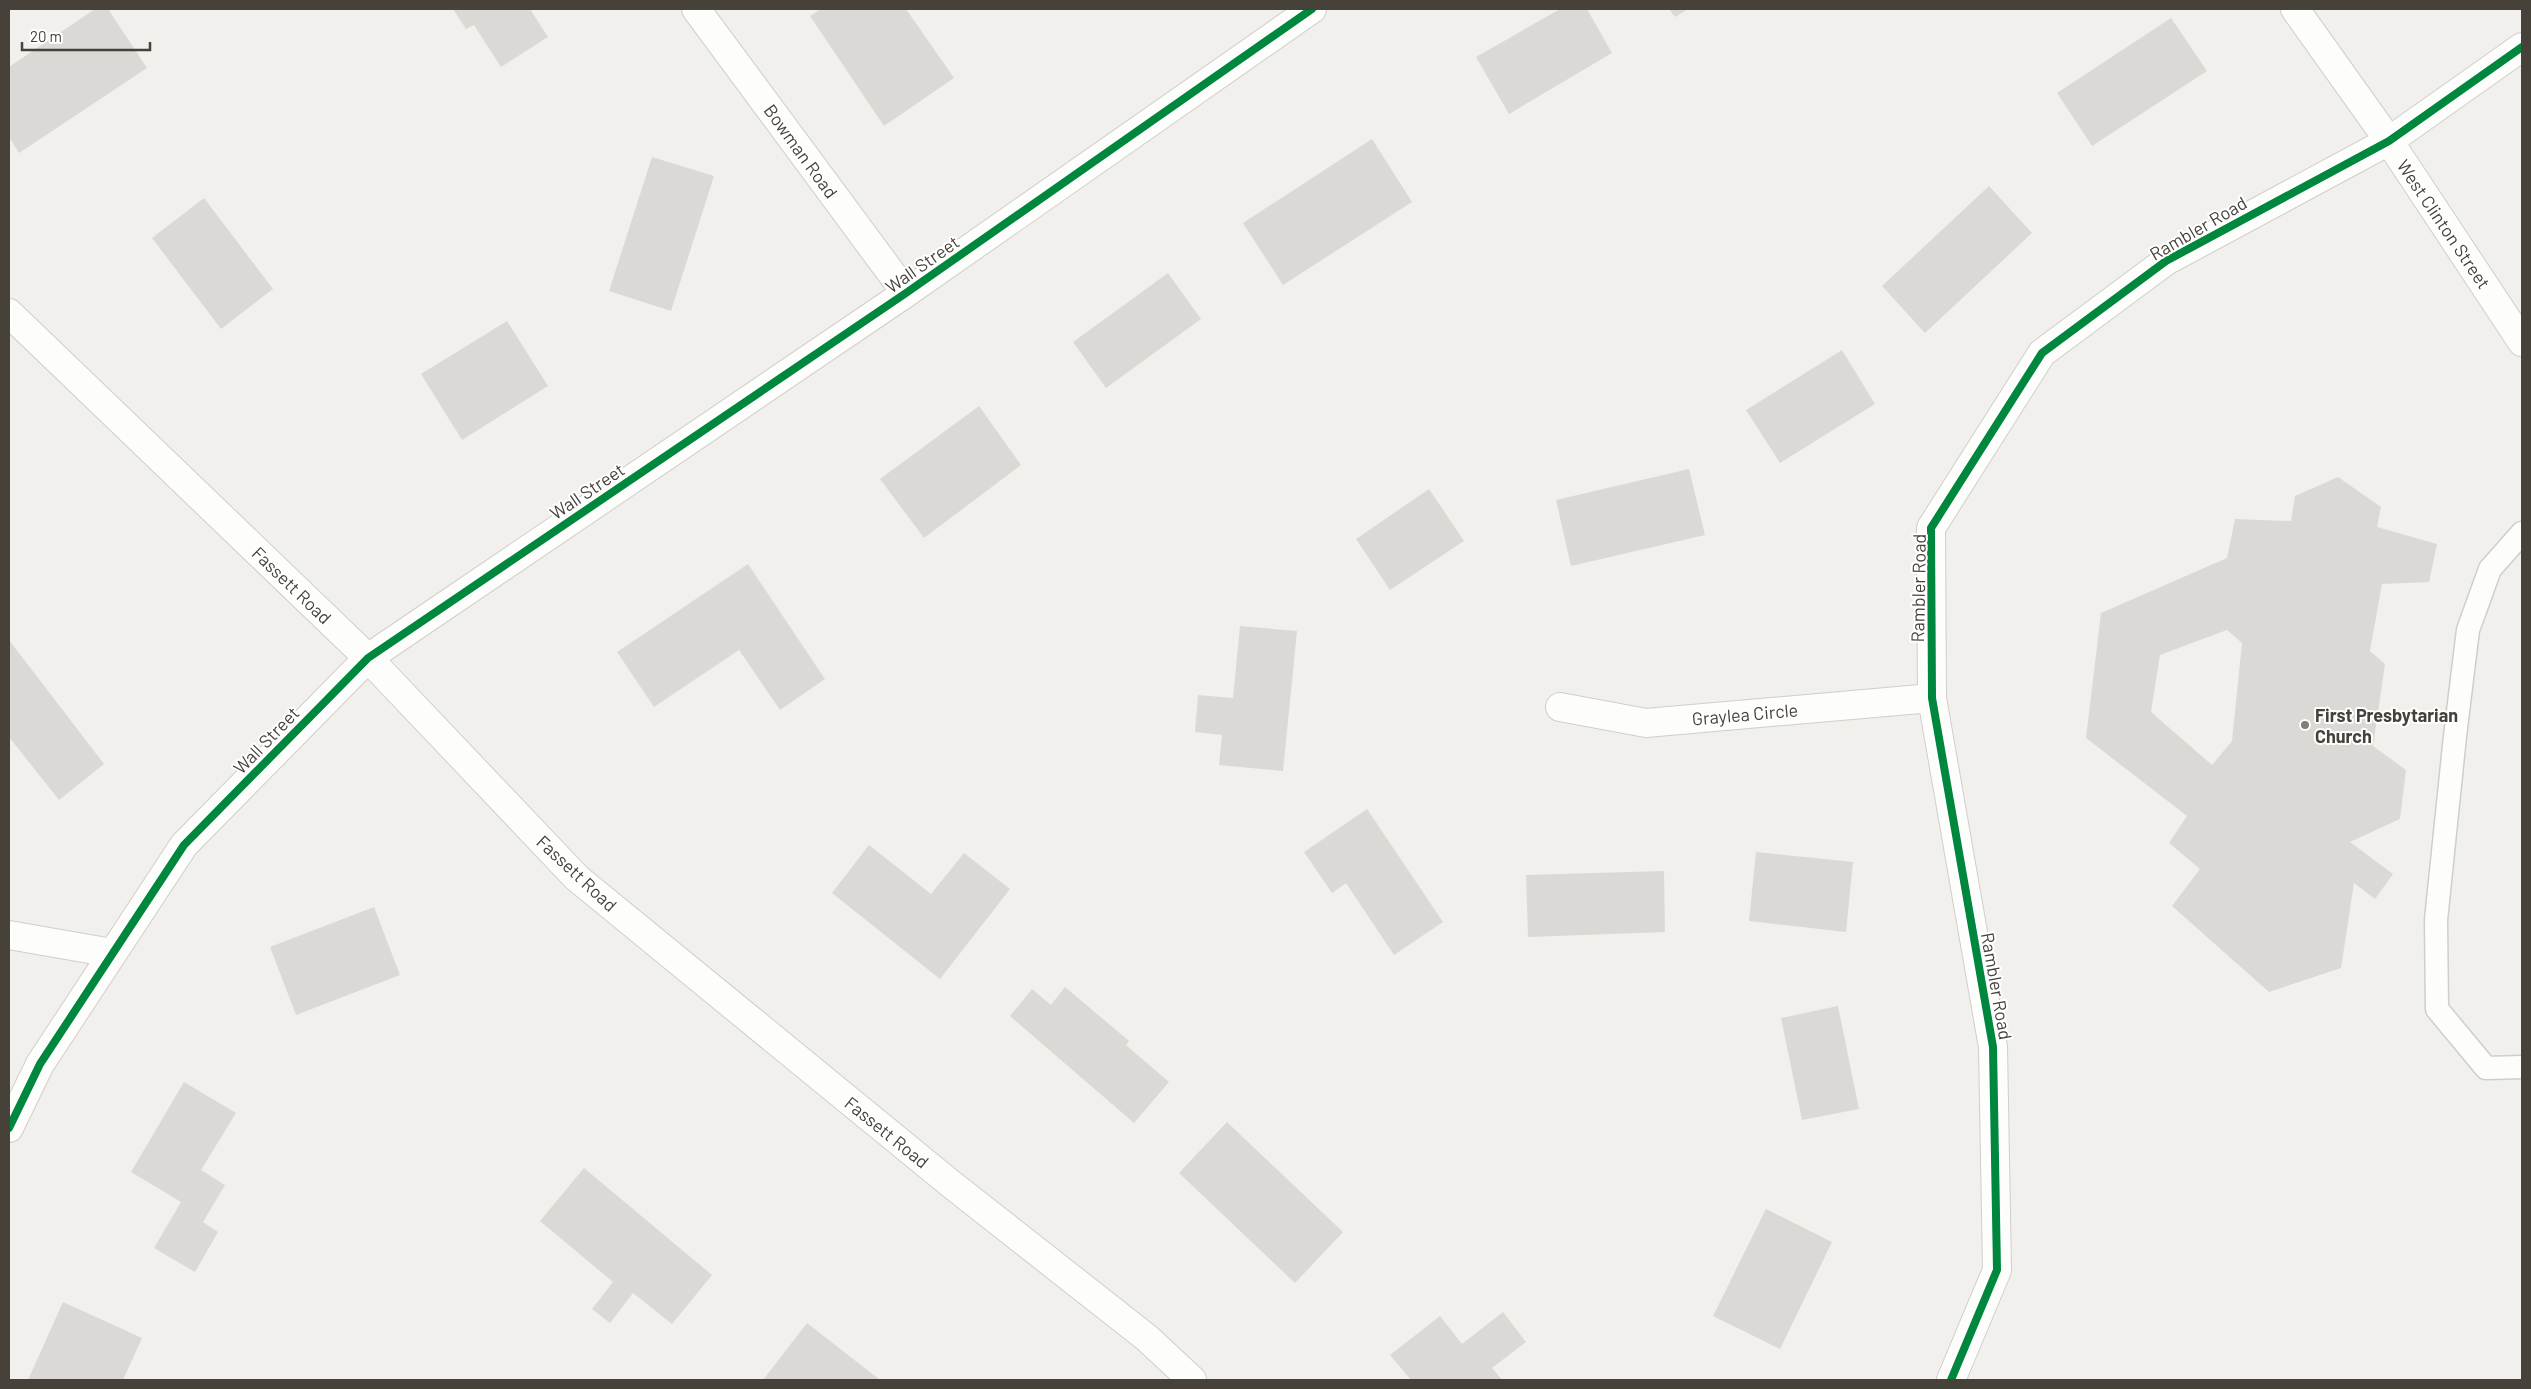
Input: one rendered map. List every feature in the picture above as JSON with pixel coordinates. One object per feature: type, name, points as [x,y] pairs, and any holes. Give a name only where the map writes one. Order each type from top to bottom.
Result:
[{"type":"street","name":"Bowman Road","points":[[696,9],[906,294]]},
{"type":"street","name":"Wall Street","points":[[9,1128],[40,1064],[184,845],[368,658],[906,294],[1312,9]]},
{"type":"street","name":"West Clinton Street","points":[[2295,9],[2389,141],[2522,342]]},
{"type":"street","name":"Rambler Road","points":[[1951,1380],[1997,1270],[1993,1047],[1932,698],[1932,528],[2042,352],[2166,261],[2389,141],[2522,47]]},
{"type":"street","name":"Fassett Road","points":[[9,313],[368,658],[578,878],[951,1184],[1147,1338],[1192,1380]]},
{"type":"street","name":"Graylea Circle","points":[[1560,707],[1646,723],[1932,698]]},
{"type":"street","points":[[9,935],[112,953]]},
{"type":"lane","points":[[2522,533],[2490,569],[2468,630],[2436,920],[2437,1009],[2486,1068],[2522,1067]]},
{"type":"building","points":[[95,9],[108,9],[147,68],[19,153],[9,137],[9,67]]},
{"type":"building","points":[[453,9],[530,9],[548,37],[501,67],[474,25],[466,29]]},
{"type":"building","points":[[821,9],[906,9],[954,78],[884,126],[810,16]]},
{"type":"building","points":[[1560,9],[1587,9],[1612,53],[1509,114],[1476,57]]},
{"type":"building","points":[[1669,9],[1688,9],[1675,17]]},
{"type":"building","points":[[2171,18],[2207,71],[2092,146],[2057,93]]},
{"type":"building","points":[[1372,139],[1412,202],[1283,285],[1243,223]]},
{"type":"building","points":[[652,157],[714,176],[671,311],[609,291]]},
{"type":"building","points":[[1989,186],[2032,233],[1925,333],[1882,286]]},
{"type":"building","points":[[204,198],[273,289],[221,329],[152,238]]},
{"type":"building","points":[[1168,273],[1201,319],[1106,388],[1073,342]]},
{"type":"building","points":[[507,321],[548,386],[462,440],[421,374]]},
{"type":"building","points":[[1842,350],[1875,404],[1780,463],[1746,410]]},
{"type":"building","points":[[979,406],[1021,465],[924,538],[880,479]]},
{"type":"building","points":[[1689,469],[1705,535],[1571,566],[1556,500]]},
{"type":"building","name":"First Presbytarian Church","points":[[2338,477],[2381,507],[2377,527],[2437,544],[2429,582],[2382,584],[2370,651],[2385,664],[2373,746],[2406,770],[2400,819],[2350,842],[2393,874],[2375,899],[2354,883],[2341,968],[2269,992],[2172,906],[2200,869],[2169,843],[2187,816],[2086,738],[2101,613],[2227,558],[2235,519],[2291,521],[2295,496]],"holes":[[[2227,630],[2242,643],[2232,741],[2212,765],[2151,712],[2160,655]]]},
{"type":"building","points":[[1429,489],[1464,541],[1390,590],[1356,539]]},
{"type":"building","points":[[748,564],[825,679],[780,710],[739,650],[654,707],[617,652]]},
{"type":"building","points":[[1240,626],[1297,631],[1283,771],[1219,765],[1222,735],[1195,732],[1198,695],[1233,698]]},
{"type":"building","points":[[9,640],[104,764],[59,800],[9,737]]},
{"type":"building","points":[[1367,809],[1443,922],[1394,955],[1346,883],[1332,893],[1304,852]]},
{"type":"building","points":[[869,845],[931,894],[964,853],[1010,889],[940,979],[832,893]]},
{"type":"building","points":[[1756,852],[1853,862],[1846,932],[1749,921]]},
{"type":"building","points":[[1664,871],[1665,932],[1528,937],[1526,875]]},
{"type":"building","points":[[374,907],[400,975],[296,1015],[270,947]]},
{"type":"building","points":[[1065,987],[1129,1041],[1126,1045],[1169,1082],[1134,1123],[1010,1016],[1032,989],[1051,1005]]},
{"type":"building","points":[[1838,1006],[1859,1109],[1802,1120],[1781,1018]]},
{"type":"building","points":[[184,1082],[236,1113],[201,1170],[225,1185],[203,1222],[218,1232],[195,1272],[154,1248],[181,1202],[131,1172]]},
{"type":"building","points":[[1227,1122],[1343,1232],[1295,1283],[1179,1173]]},
{"type":"building","points":[[584,1168],[712,1275],[672,1324],[633,1293],[610,1323],[592,1309],[613,1282],[540,1221]]},
{"type":"building","points":[[1766,1209],[1832,1242],[1780,1349],[1713,1316]]},
{"type":"building","points":[[63,1302],[142,1338],[123,1380],[28,1380]]},
{"type":"building","points":[[1503,1312],[1526,1342],[1492,1368],[1502,1380],[1411,1380],[1390,1355],[1440,1316],[1462,1344]]},
{"type":"building","points":[[807,1323],[880,1380],[763,1380]]},
{"type":"cycle path","points":[[9,1128],[40,1064],[184,845],[368,658],[906,293],[1312,9]]},
{"type":"cycle path","points":[[1951,1380],[1997,1270],[1993,1047],[1932,698],[1931,528],[2042,353],[2166,261],[2389,141],[2522,47]]},
{"type":"place","name":"First Presbytarian Church","points":[[2305,725]]}]
